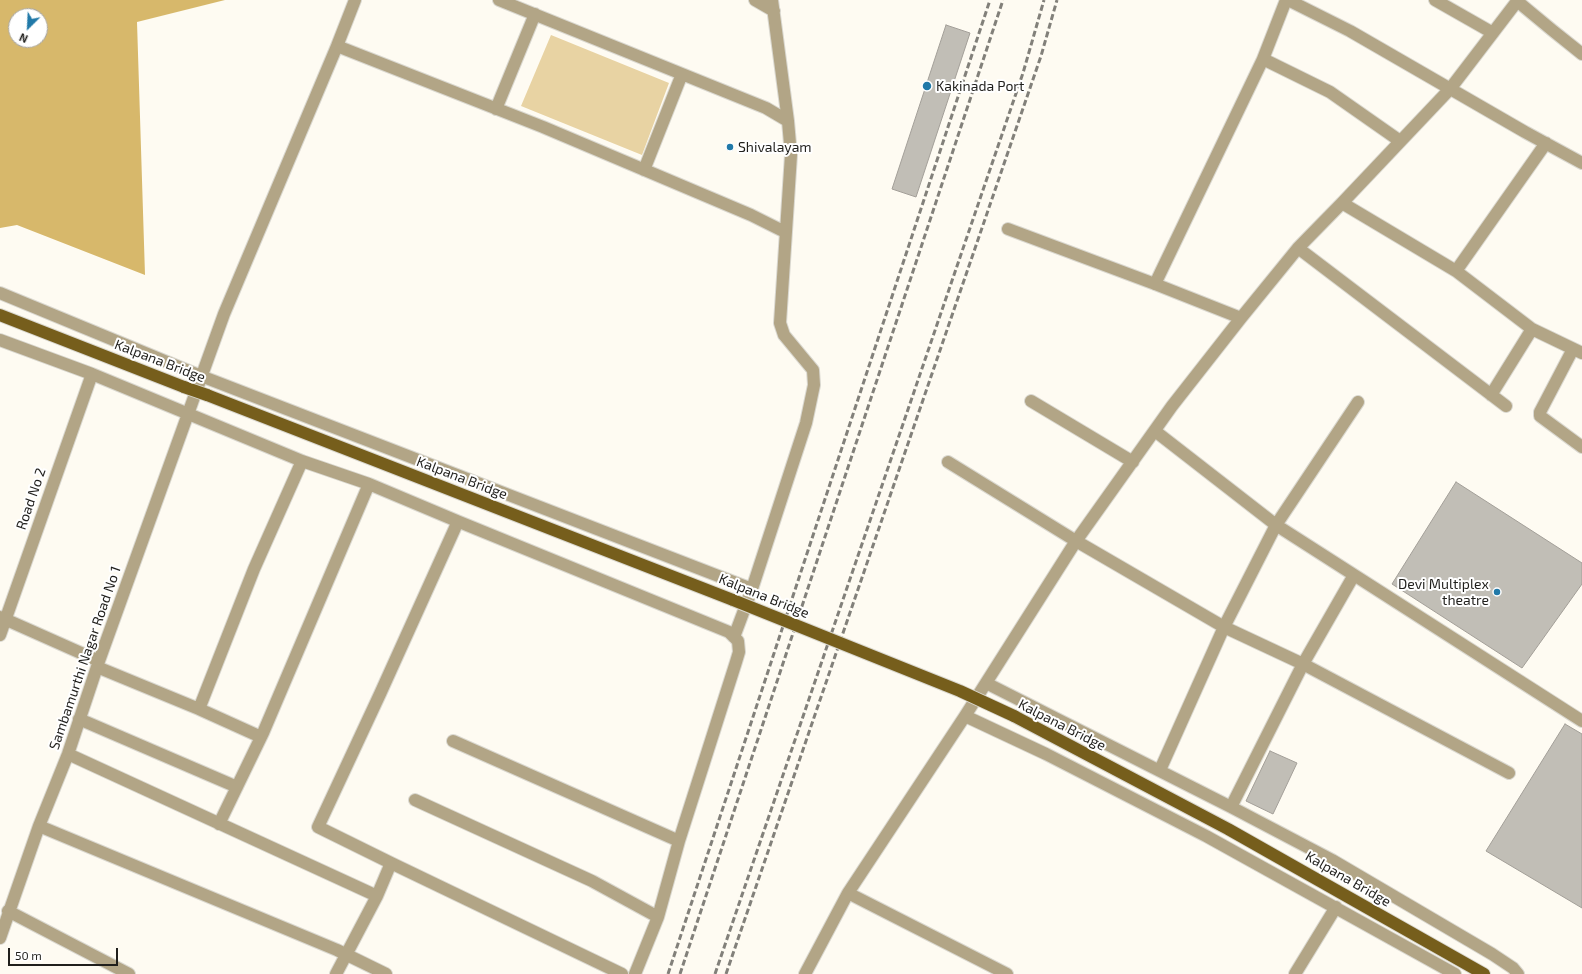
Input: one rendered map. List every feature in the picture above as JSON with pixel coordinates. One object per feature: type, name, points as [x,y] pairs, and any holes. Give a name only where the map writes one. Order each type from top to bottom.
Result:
[{"type":"main road","name":"Kalpana Bridge","points":[[0,315],[734,600],[960,691],[1014,716],[1228,829],[1484,974]]},
{"type":"street","name":"Sambamurthi Nagar Road No 1","points":[[0,938],[6,904],[68,754],[98,664],[224,314],[355,0]]},
{"type":"street","points":[[499,0],[766,108],[788,121]]},
{"type":"street","points":[[734,637],[752,589],[806,424],[814,385],[812,370],[784,335],[780,323],[791,155],[773,6],[755,0]]},
{"type":"street","points":[[1155,284],[1263,59],[1287,0],[1350,31],[1582,163]]},
{"type":"street","points":[[1435,0],[1493,33]]},
{"type":"street","points":[[805,974],[848,893],[965,716],[1076,541],[1155,431],[1241,318],[1298,248],[1450,89],[1518,0],[1582,54]]},
{"type":"street","points":[[496,109],[535,14]]},
{"type":"street","points":[[337,46],[644,170],[750,215],[785,232]]},
{"type":"street","points":[[1263,59],[1330,92],[1400,141]]},
{"type":"street","points":[[644,170],[682,74]]},
{"type":"street","points":[[1456,271],[1546,143]]},
{"type":"street","points":[[1342,203],[1456,271],[1532,329],[1577,351],[1540,412],[1540,416],[1582,447]]},
{"type":"street","points":[[1008,229],[1241,318]]},
{"type":"street","points":[[1298,248],[1506,406]]},
{"type":"street","points":[[0,294],[201,376],[752,589]]},
{"type":"street","points":[[1491,395],[1532,329]]},
{"type":"street","points":[[0,340],[92,374],[302,460],[369,484],[729,632],[738,641],[740,652],[679,841],[658,917],[635,974]]},
{"type":"street","name":"Road No 2","points":[[0,635],[3,618],[92,374]]},
{"type":"street","points":[[1031,401],[1133,462]]},
{"type":"street","points":[[1160,770],[1224,627],[1276,525],[1358,402]]},
{"type":"street","points":[[1155,431],[1276,525],[1582,721]]},
{"type":"street","points":[[199,709],[254,569],[302,460]]},
{"type":"street","points":[[948,462],[1076,541],[1224,627],[1303,664],[1509,773]]},
{"type":"street","points":[[219,824],[261,737],[369,484]]},
{"type":"street","points":[[456,521],[452,535],[384,687],[318,827],[622,974]]},
{"type":"street","points":[[1231,806],[1303,664],[1354,575]]},
{"type":"street","points":[[3,618],[98,664],[261,737]]},
{"type":"street","points":[[986,683],[1231,806],[1366,880],[1492,954],[1513,968],[1518,974]]},
{"type":"street","points":[[965,716],[1046,754],[1199,832],[1455,974]]},
{"type":"street","points":[[80,719],[237,787]]},
{"type":"street","points":[[453,741],[679,841]]},
{"type":"street","points":[[68,754],[377,896]]},
{"type":"street","points":[[415,800],[592,881],[658,917]]},
{"type":"street","points":[[39,826],[346,955],[386,974]]},
{"type":"street","points":[[336,974],[377,896],[391,863]]},
{"type":"street","points":[[848,893],[1007,974]]},
{"type":"street","points":[[6,904],[129,974]]},
{"type":"street","points":[[1295,974],[1336,907]]},
{"type":"shaded area","points":[[0,0],[225,0],[137,22],[145,275],[17,225],[0,228]]},
{"type":"shaded area","points":[[551,35],[669,83],[642,155],[521,106]]},
{"type":"building","points":[[946,25],[970,33],[916,197],[892,189]]},
{"type":"building","points":[[1456,482],[1582,563],[1582,584],[1522,668],[1392,584]]},
{"type":"building","points":[[1565,724],[1582,734],[1582,908],[1486,851]]},
{"type":"building","points":[[1270,751],[1297,763],[1273,814],[1246,801]]},
{"type":"railway","points":[[668,974],[990,0]]},
{"type":"railway","points":[[680,974],[1003,0]]},
{"type":"railway","points":[[715,974],[1023,73],[1044,0]]},
{"type":"railway","points":[[726,974],[1041,56],[1057,0]]},
{"type":"place","name":"Kakinada Port","points":[[927,86]]},
{"type":"place","name":"Shivalayam","points":[[730,147]]},
{"type":"place","name":"Devi Multiplex theatre","points":[[1497,592]]}]
